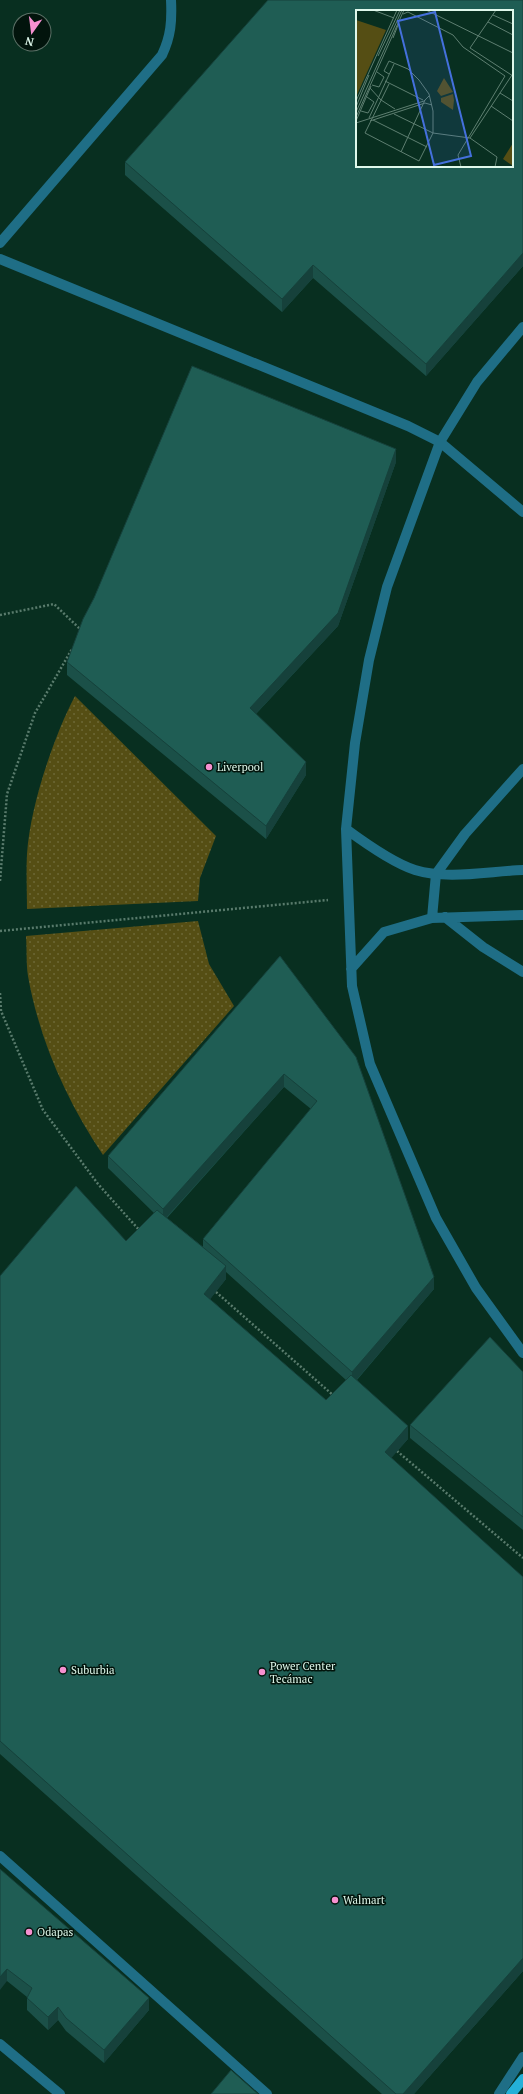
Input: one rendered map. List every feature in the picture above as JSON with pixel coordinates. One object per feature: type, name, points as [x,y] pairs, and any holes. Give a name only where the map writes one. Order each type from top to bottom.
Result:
[{"type":"main road","points":[[511,2094],[523,2079]]},
{"type":"street","points":[[0,243],[162,55],[169,39],[172,21],[171,0]]},
{"type":"street","points":[[0,258],[408,426],[440,442],[523,512]]},
{"type":"street","points":[[523,327],[477,382],[440,442],[385,594],[370,660],[355,743],[346,829],[352,986],[370,1064],[436,1218],[476,1288],[523,1353]]},
{"type":"street","points":[[432,918],[436,874],[466,834],[523,769]]},
{"type":"street","points":[[346,829],[373,848],[414,870],[436,874],[523,870]]},
{"type":"street","points":[[351,969],[384,932],[432,918],[523,914]]},
{"type":"street","points":[[444,917],[484,947],[523,972]]},
{"type":"street","points":[[0,1856],[267,2094]]},
{"type":"street","points":[[0,2044],[60,2094]]},
{"type":"street","points":[[498,2094],[523,2057]]},
{"type":"path","points":[[0,615],[54,604],[82,631]]},
{"type":"path","points":[[0,881],[7,794],[35,712],[75,645]]},
{"type":"path","points":[[0,930],[349,898]]},
{"type":"path","points":[[0,993],[1,1011],[43,1110],[98,1184],[145,1236]]},
{"type":"path","points":[[216,1292],[339,1400]]},
{"type":"path","points":[[397,1451],[523,1558]]},
{"type":"shaded area","points":[[75,696],[216,836],[200,878],[198,901],[27,909],[27,854],[33,815],[51,752]]},
{"type":"shaded area","points":[[198,921],[209,964],[234,1006],[103,1155],[66,1092],[47,1046],[39,1023],[28,976],[26,936]]},
{"type":"building","points":[[268,0],[523,0],[523,253],[426,364],[313,265],[282,299],[125,162]]},
{"type":"building","points":[[192,366],[396,449],[338,613],[250,708],[306,762],[266,826],[67,662],[83,619],[94,598]]},
{"type":"building","points":[[280,956],[356,1057],[434,1277],[352,1372],[203,1239],[317,1101],[284,1074],[163,1209],[108,1156]]},
{"type":"building","name":"Power Center Tecámac","points":[[76,1186],[126,1241],[157,1210],[226,1266],[204,1294],[326,1400],[351,1375],[408,1426],[385,1452],[523,1577],[523,1958],[403,2094],[396,2094],[0,1741],[0,1276]]},
{"type":"building","points":[[490,1337],[523,1372],[523,1517],[410,1425]]},
{"type":"building","name":"Odapas","points":[[0,1869],[149,1998],[104,2050],[66,2018],[58,2007],[48,2017],[27,1998],[32,1988],[7,1969],[0,1977]]},
{"type":"building","points":[[231,2070],[258,2094],[211,2094]]},
{"type":"place","name":"Liverpool","points":[[209,767]]},
{"type":"place","name":"Suburbia","points":[[63,1670]]},
{"type":"place","name":"Power Center Tecámac","points":[[262,1672]]},
{"type":"place","name":"Walmart","points":[[335,1900]]},
{"type":"place","name":"Odapas","points":[[29,1932]]}]
